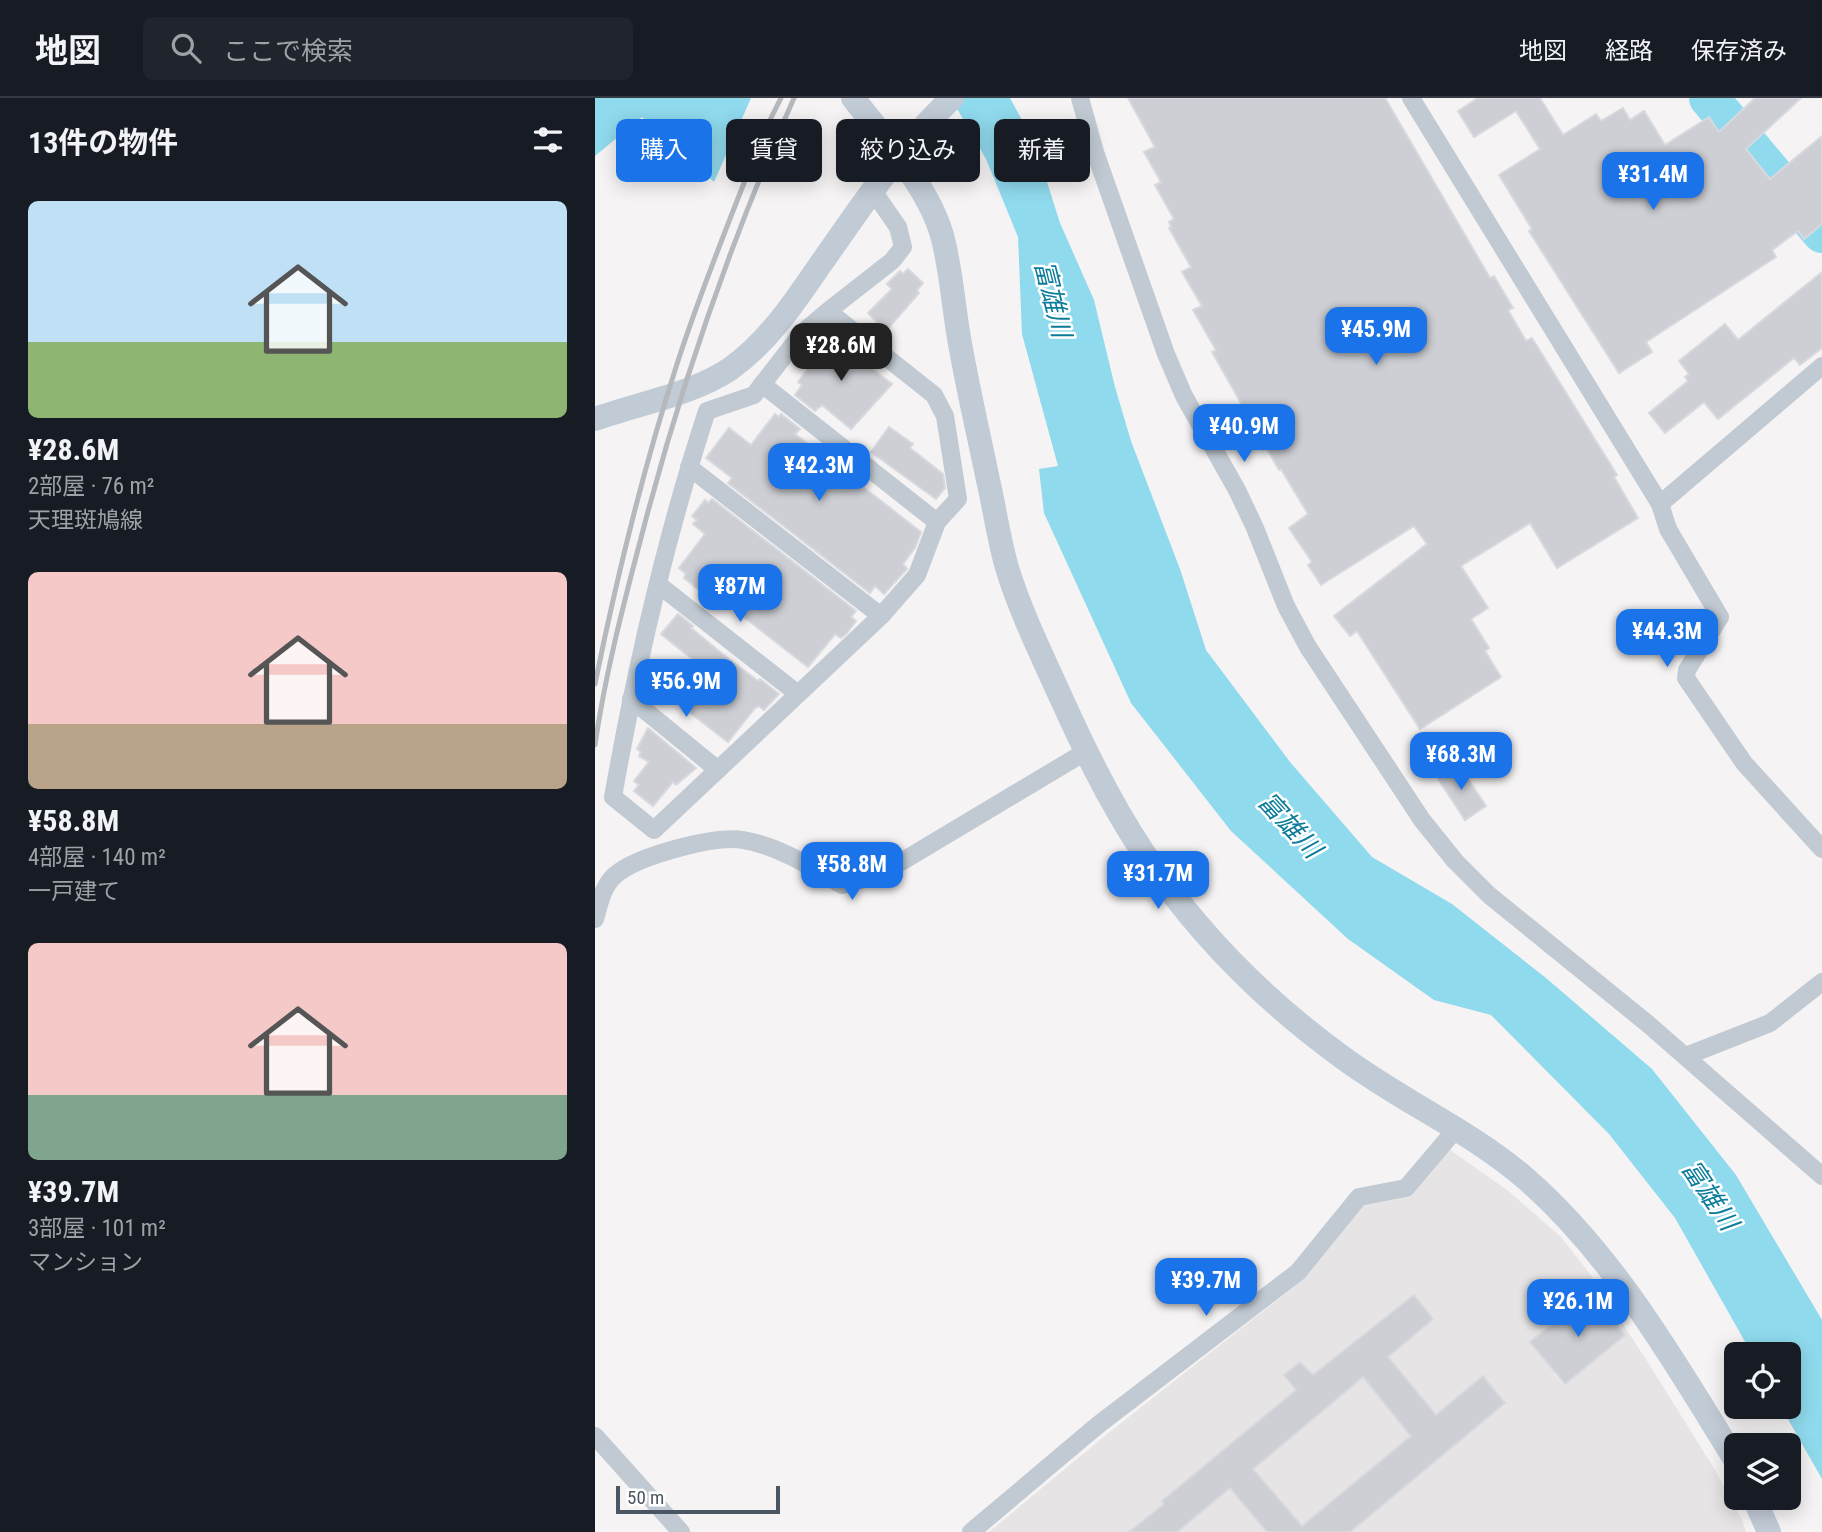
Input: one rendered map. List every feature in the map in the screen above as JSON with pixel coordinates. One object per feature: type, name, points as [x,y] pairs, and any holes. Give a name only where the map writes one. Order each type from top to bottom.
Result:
[{"type":"street","points":[[853,98],[869,119]]},
{"type":"street","points":[[932,119],[952,98]]},
{"type":"street","points":[[1080,98],[1095,152],[1166,354],[1184,396],[1243,503],[1286,606],[1308,647],[1422,820],[1455,861],[1505,910],[1686,1056],[1822,1176]]},
{"type":"street","points":[[1411,98],[1660,504],[1668,529],[1720,617],[1687,670],[1686,678],[1744,763],[1822,849]]},
{"type":"street","points":[[595,419],[692,387],[729,369],[749,354],[786,313],[879,182]]},
{"type":"street","points":[[915,182],[941,232],[963,361],[1007,569],[1031,632],[1086,752],[1108,797],[1144,855],[1192,919],[1247,978],[1343,1058],[1488,1148],[1528,1181],[1576,1231],[1611,1273],[1657,1336],[1724,1442]]},
{"type":"street","points":[[828,311],[934,395],[945,416],[958,499],[937,522],[917,575],[881,616],[654,830],[613,797],[631,699],[659,584],[689,467],[707,411],[754,395],[802,333],[828,311],[892,261],[904,247],[898,227],[873,191]]},
{"type":"street","points":[[1660,504],[1822,366]]},
{"type":"street","points":[[762,384],[937,522]]},
{"type":"street","points":[[689,467],[881,616]]},
{"type":"street","points":[[659,584],[798,694]]},
{"type":"street","points":[[631,699],[717,770]]},
{"type":"street","points":[[595,919],[603,891],[618,873],[646,859],[697,842],[742,839],[792,856],[842,885],[881,874],[1086,752]]},
{"type":"street","points":[[1686,1056],[1770,1023],[1822,982]]},
{"type":"street","points":[[971,1532],[1098,1425],[1298,1272],[1359,1197],[1406,1188],[1456,1129]]},
{"type":"street","points":[[595,1436],[681,1532]]},
{"type":"street","points":[[1759,1510],[1769,1532]]},
{"type":"shaded area","points":[[1450,1150],[1507,1190],[1561,1237],[1590,1274],[1715,1470],[1724,1487],[1724,1510],[1737,1510],[1746,1532],[1350,1532],[1505,1404],[1483,1377],[1295,1532],[1300,1523],[1256,1472],[1233,1492],[1267,1532],[989,1532],[1106,1435],[1300,1282],[1363,1205],[1408,1197]],"holes":[[[1592,1293],[1599,1303],[1538,1352],[1530,1342]],[[1414,1296],[1433,1319],[1183,1526],[1162,1501],[1296,1390],[1284,1375],[1300,1362],[1313,1375]],[[1602,1308],[1612,1319],[1551,1368],[1542,1358]],[[1615,1323],[1624,1335],[1564,1385],[1554,1374]]]},
{"type":"water","points":[[595,98],[751,98],[742,119],[726,119],[726,155],[714,182],[712,119],[616,119],[616,139],[595,156]]},
{"type":"water","points":[[951,98],[1010,98],[1021,119],[994,119],[994,178],[980,149],[980,119],[963,119]]},
{"type":"water","name":"富雄川","points":[[995,182],[1047,182],[1060,223],[1094,300],[1131,441],[1180,569],[1206,650],[1290,762],[1372,857],[1452,904],[1546,978],[1652,1069],[1736,1175],[1822,1320],[1822,1479],[1801,1442],[1801,1433],[1796,1433],[1788,1419],[1801,1419],[1801,1342],[1745,1342],[1675,1218],[1609,1134],[1491,1015],[1434,1000],[1348,939],[1231,831],[1131,703],[1044,513],[1039,469],[1058,466],[1022,334],[1018,237]]},
{"type":"building","points":[[1128,98],[1385,98],[1490,278],[1494,276],[1513,308],[1508,310],[1526,341],[1532,338],[1617,475],[1614,477],[1638,518],[1557,568],[1530,523],[1461,566],[1488,608],[1471,619],[1489,648],[1485,651],[1501,677],[1420,729],[1357,631],[1350,636],[1334,616],[1427,544],[1414,526],[1321,585],[1308,565],[1312,562],[1289,528],[1308,514],[1281,469],[1279,470],[1212,352],[1216,350],[1193,310],[1202,306],[1182,272],[1191,267],[1169,228],[1169,222],[1174,219],[1155,185],[1161,182],[1144,152],[1155,147]]},
{"type":"building","points":[[1478,98],[1540,98],[1563,135],[1596,114],[1601,121],[1623,108],[1630,120],[1644,111],[1665,145],[1709,117],[1719,132],[1755,98],[1801,98],[1746,149],[1770,179],[1822,136],[1822,224],[1804,239],[1798,231],[1772,250],[1776,257],[1646,342],[1652,352],[1619,373],[1529,231],[1532,229],[1499,175],[1540,149],[1516,111],[1474,137],[1458,111]]},
{"type":"building","points":[[908,269],[923,283],[917,290],[919,293],[886,331],[868,313],[892,289],[887,284],[900,271],[903,274]]},
{"type":"building","points":[[1822,272],[1822,348],[1800,365],[1794,358],[1718,419],[1704,402],[1665,433],[1649,413],[1688,381],[1685,377],[1689,374],[1679,361],[1725,324],[1738,340]]},
{"type":"building","points":[[826,334],[892,384],[851,429],[822,405],[815,411],[795,395],[802,385],[798,382],[819,354],[814,350]]},
{"type":"building","points":[[775,414],[779,417],[781,414],[800,429],[795,434],[921,532],[915,548],[903,564],[907,569],[884,594],[875,586],[870,593],[728,483],[732,478],[706,458],[729,428],[751,445]]},
{"type":"building","points":[[889,427],[913,444],[910,448],[943,474],[945,488],[936,499],[871,452]]},
{"type":"building","points":[[712,499],[856,611],[851,617],[856,621],[846,634],[841,638],[835,634],[808,667],[713,593],[709,598],[684,578],[686,574],[679,568],[705,534],[693,524],[697,520],[692,516],[705,500],[708,503]]},
{"type":"building","points":[[678,614],[725,656],[779,694],[764,710],[759,706],[755,708],[728,742],[684,708],[694,694],[691,692],[707,671],[661,634]]},
{"type":"building","points":[[648,728],[696,768],[676,785],[673,782],[653,806],[634,791],[639,785],[634,781],[649,762],[639,756],[641,752],[637,749]]},
{"type":"building","points":[[1457,763],[1486,806],[1465,820],[1437,777]]},
{"type":"building","points":[[1591,1293],[1625,1335],[1565,1384],[1530,1342]]},
{"type":"building","points":[[1414,1295],[1433,1319],[1388,1357],[1436,1415],[1483,1376],[1505,1403],[1350,1532],[1267,1532],[1230,1488],[1177,1532],[1129,1532],[1164,1504],[1162,1501],[1296,1390],[1284,1375],[1300,1362],[1313,1375]],"holes":[[[1363,1377],[1411,1436],[1302,1526],[1253,1469]]]},
{"type":"waterway","points":[[1709,98],[1822,233]]},
{"type":"railway","points":[[595,684],[631,523],[677,364],[763,134],[781,98]]},
{"type":"railway","points":[[595,745],[621,615],[656,482],[690,370],[749,205],[794,98]]}]
